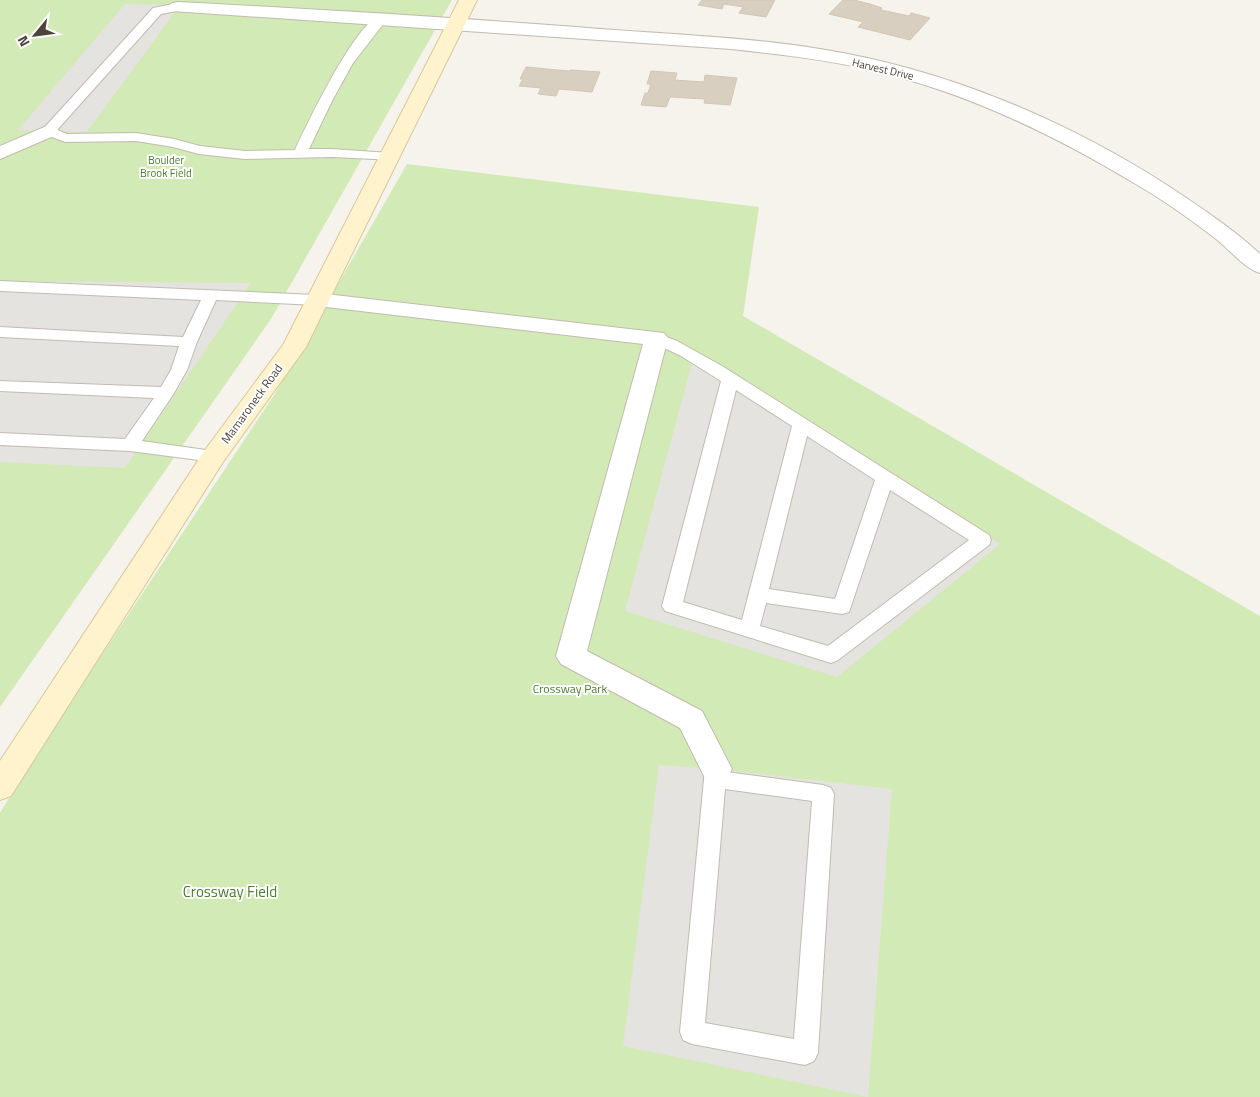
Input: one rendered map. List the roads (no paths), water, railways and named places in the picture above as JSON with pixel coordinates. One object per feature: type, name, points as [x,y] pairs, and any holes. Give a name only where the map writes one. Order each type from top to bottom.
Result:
[{"type":"street","name":"Mamaroneck Road","points":[[0,787],[214,456],[294,347],[468,0]]},
{"type":"street","name":"Harvest Drive","points":[[178,7],[456,23],[760,48],[824,55],[916,76],[1062,133],[1152,184],[1206,221],[1260,266]]},
{"type":"street","points":[[0,153],[49,131]]},
{"type":"street","points":[[317,300],[656,338],[571,656],[691,720],[716,774]]},
{"type":"lane","points":[[178,7],[157,12],[49,131],[65,138],[136,137],[174,143],[199,150],[236,154],[332,153],[390,157]]},
{"type":"lane","points":[[300,154],[328,96],[362,40],[382,18]]},
{"type":"lane","points":[[0,286],[317,300]]},
{"type":"lane","points":[[130,445],[166,393],[179,370],[189,342],[211,295]]},
{"type":"lane","points":[[0,332],[189,342]]},
{"type":"lane","points":[[656,338],[681,348],[730,379],[801,424],[884,479],[982,540],[831,656],[672,606],[730,379]]},
{"type":"lane","points":[[0,386],[166,393]]},
{"type":"lane","points":[[749,630],[801,424]]},
{"type":"lane","points":[[0,439],[130,445],[214,456]]},
{"type":"lane","points":[[758,595],[842,607],[884,479]]},
{"type":"lane","points":[[716,774],[823,794],[805,1053],[692,1032],[716,774]]},
{"type":"park label","name":"Boulder Brook Field","points":[[166,166]]},
{"type":"park label","name":"Crossway Park","points":[[570,689]]},
{"type":"park label","name":"Crossway Field","points":[[230,892]]}]
